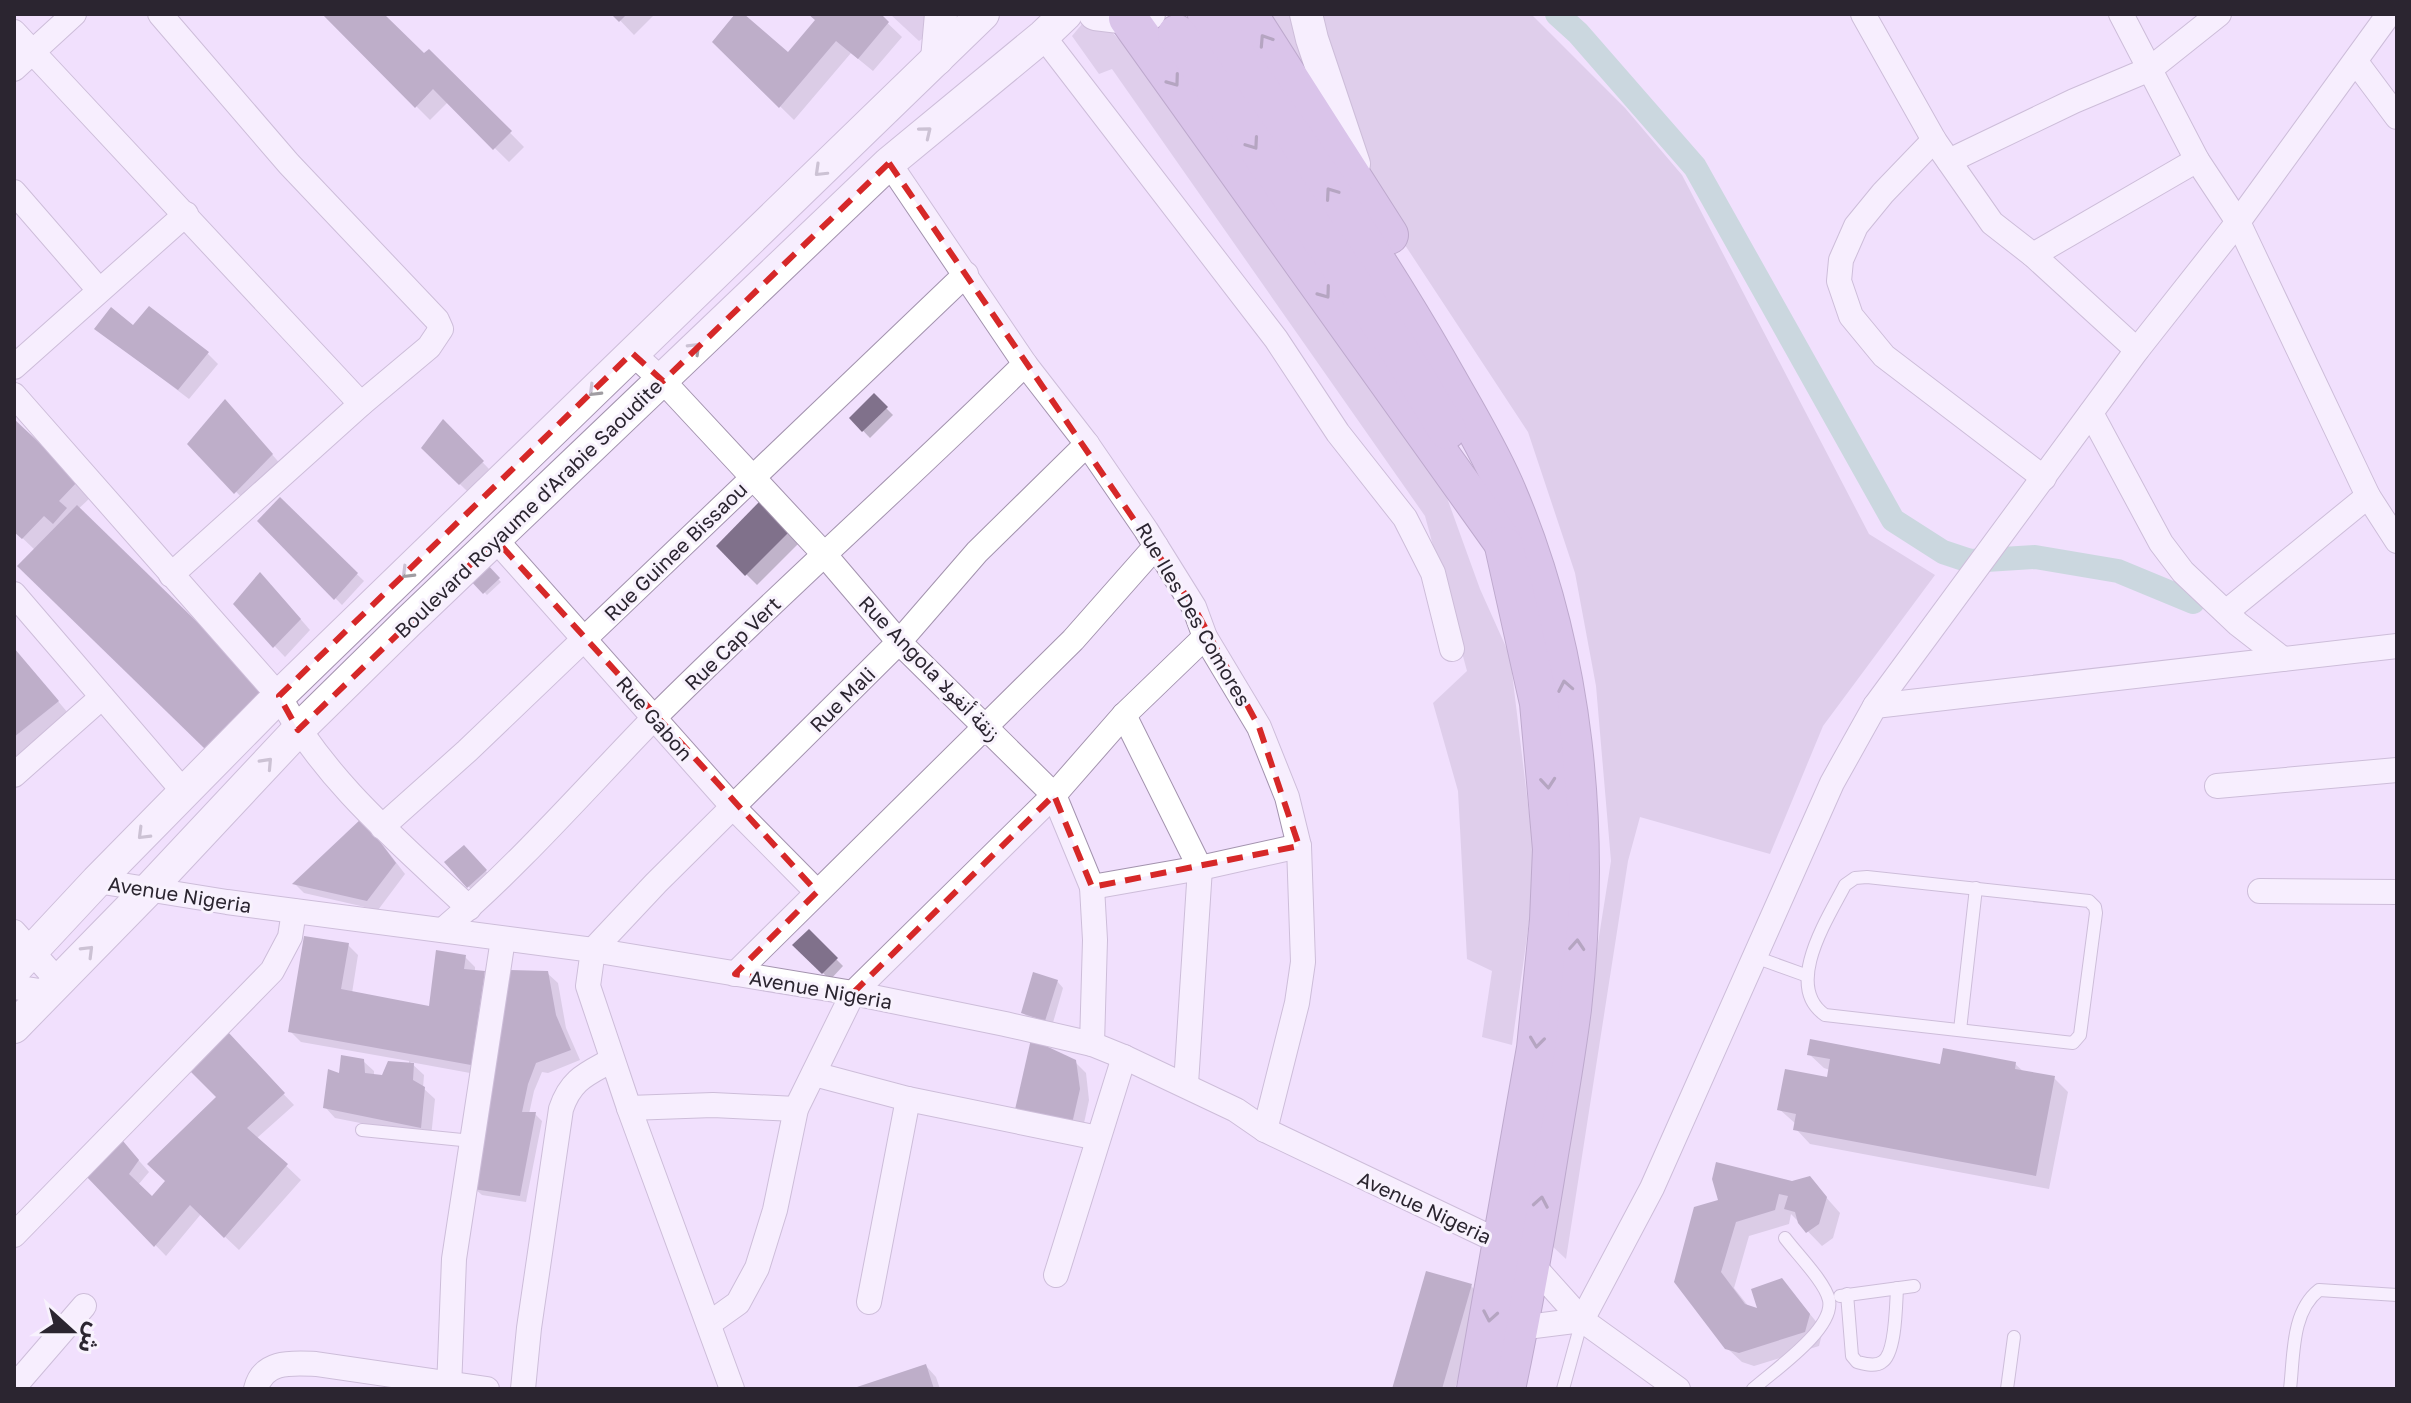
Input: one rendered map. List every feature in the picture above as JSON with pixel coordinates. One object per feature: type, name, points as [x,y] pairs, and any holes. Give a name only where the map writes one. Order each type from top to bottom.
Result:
[{"type":"highway","points":[[1248,14],[1458,347],[1488,450],[1524,535],[1554,635],[1572,729],[1577,778],[1580,885],[1572,1008],[1516,1253],[1476,1389]]},
{"type":"highway","points":[[1151,19],[1380,264],[1488,450]]},
{"type":"highway","points":[[1151,19],[1502,541]]},
{"type":"highway","points":[[1151,19],[1398,348],[1475,476],[1502,541],[1539,703],[1552,849],[1549,920],[1516,1253],[1519,1328],[1506,1389]]},
{"type":"main road","points":[[937,59],[941,14]]},
{"type":"main road","name":"Boulevard Royaume d'Arabie Saoudite","points":[[20,951],[97,881],[279,696],[983,14]]},
{"type":"main road","name":"Boulevard Royaume d'Arabie Saoudite","points":[[14,1027],[298,730],[889,163],[1066,14]]},
{"type":"main road","points":[[1306,14],[1364,194]]},
{"type":"street","points":[[14,69],[74,14]]},
{"type":"street","points":[[160,14],[289,164],[437,320],[440,334],[171,575]]},
{"type":"street","points":[[1863,14],[1934,140],[1970,196],[1992,223],[2033,255],[2137,350]]},
{"type":"street","points":[[2121,14],[2197,160],[2238,222],[2368,496],[2397,541]]},
{"type":"street","points":[[1949,161],[2074,101],[2150,69],[2219,14]]},
{"type":"street","points":[[1582,1320],[1652,1188],[1832,783],[1875,706],[1998,535],[2238,222],[2389,14]]},
{"type":"street","points":[[14,32],[361,404]]},
{"type":"street","points":[[1043,36],[1276,339],[1338,433],[1405,518],[1433,573],[1452,649]]},
{"type":"street","points":[[2356,62],[2397,117]]},
{"type":"street","points":[[1934,140],[1856,226],[1841,260],[1839,281],[1851,316],[1884,356],[2044,478]]},
{"type":"street","points":[[2033,255],[2197,160]]},
{"type":"street","name":"Rue Iles Des Comores","points":[[889,163],[1025,364],[1087,444],[1156,546],[1194,607],[1205,637],[1259,727],[1287,797],[1299,846],[1303,962],[1297,1003],[1265,1130]]},
{"type":"street","points":[[14,192],[99,290]]},
{"type":"street","points":[[14,367],[186,214]]},
{"type":"street","name":"Rue Guinee Bissaou","points":[[382,827],[467,751],[966,274]]},
{"type":"street","name":"Rue Angola زنقة أنغولا","points":[[632,353],[663,381],[824,554],[899,642],[1054,795],[1092,887],[1095,940],[1092,1044]]},
{"type":"street","name":"Rue Cap Vert","points":[[444,929],[527,851],[654,719],[1025,364]]},
{"type":"street","points":[[14,395],[279,696],[298,730],[333,777],[469,908]]},
{"type":"street","points":[[2091,413],[2161,543],[2183,572],[2283,659]]},
{"type":"street","name":"Rue Mali","points":[[593,950],[656,883],[899,642],[977,552],[1087,444]]},
{"type":"street","points":[[2226,612],[2368,496]]},
{"type":"street","name":"Rue Gabon","points":[[496,540],[734,808],[817,892]]},
{"type":"street","points":[[735,974],[1073,640],[1156,546]]},
{"type":"street","points":[[14,594],[184,792]]},
{"type":"street","points":[[710,1323],[738,1303],[757,1268],[775,1210],[796,1109],[853,993],[1054,795],[1124,715],[1205,637]]},
{"type":"street","points":[[1875,706],[2397,646]]},
{"type":"street","points":[[14,775],[102,697]]},
{"type":"street","points":[[1124,715],[1200,868],[1186,1084]]},
{"type":"street","points":[[2217,786],[2397,770]]},
{"type":"street","points":[[1092,887],[1299,846]]},
{"type":"street","name":"Avenue Nigeria","points":[[97,881],[294,911],[593,950],[853,993],[1092,1044],[1186,1084],[1236,1110],[1265,1130],[1516,1253]]},
{"type":"street","points":[[2260,891],[2397,892]]},
{"type":"street","points":[[14,1235],[272,971],[290,937],[294,911]]},
{"type":"street","points":[[449,1387],[454,1259],[503,939]]},
{"type":"street","points":[[593,950],[588,986],[629,1108],[732,1389]]},
{"type":"street","points":[[20,951],[52,986]]},
{"type":"street","points":[[14,987],[52,986]]},
{"type":"street","points":[[1056,1275],[1124,1057]]},
{"type":"street","points":[[523,1389],[561,1109],[571,1087],[578,1080],[612,1060]]},
{"type":"street","points":[[814,1074],[908,1099],[1098,1138]]},
{"type":"street","points":[[869,1302],[908,1099]]},
{"type":"street","points":[[629,1108],[713,1105],[796,1109]]},
{"type":"street","points":[[1516,1253],[1582,1320],[1678,1389]]},
{"type":"street","points":[[14,1387],[84,1306]]},
{"type":"street","points":[[1519,1328],[1582,1320]]},
{"type":"street","points":[[256,1389],[268,1368],[288,1363],[316,1364],[449,1387],[487,1389]]},
{"type":"lane","points":[[1855,878],[2089,901],[2095,907],[2087,996],[2080,1035],[2073,1043],[1825,1015],[1816,1008],[1805,975],[1810,957],[1845,885],[1855,878]]},
{"type":"lane","points":[[1960,1030],[1976,888]]},
{"type":"lane","points":[[1755,957],[1805,975]]},
{"type":"lane","points":[[362,1130],[472,1141]]},
{"type":"lane","points":[[1753,1389],[1828,1317],[1828,1297],[1785,1238]]},
{"type":"lane","points":[[1828,1297],[1914,1286]]},
{"type":"lane","points":[[1847,1294],[1852,1356],[1857,1362],[1875,1364],[1883,1362],[1890,1350],[1897,1288]]},
{"type":"lane","points":[[2290,1389],[2299,1318],[2306,1300],[2319,1290],[2397,1295]]},
{"type":"lane","points":[[1563,1389],[1582,1320]]},
{"type":"lane","points":[[2007,1389],[2014,1337]]},
{"type":"highlighted area","points":[[889,163],[1194,607],[1259,727],[1299,846],[1092,887],[1054,795],[853,993],[735,974],[817,892],[496,540],[298,730],[279,696],[632,353],[663,381]]},
{"type":"shaded area","points":[[890,14],[959,14],[919,41]]},
{"type":"shaded area","points":[[1254,14],[1295,14],[1339,149]]},
{"type":"shaded area","points":[[1313,14],[1531,14],[1625,108],[1682,175],[1869,534],[1935,575],[1823,726],[1770,854],[1640,817],[1628,861],[1566,1259],[1550,1244],[1611,861],[1596,686],[1575,573],[1528,432],[1405,245],[1337,106]]},
{"type":"shaded area","points":[[1082,24],[1107,27],[1146,68],[1446,495],[1480,589],[1510,656],[1536,871],[1512,1045],[1482,1037],[1492,971],[1467,959],[1458,791],[1433,703],[1467,671],[1425,516],[1112,69],[1099,74],[1072,36]]},
{"type":"building","points":[[322,14],[384,14],[424,53],[429,49],[512,131],[493,150],[433,89],[415,108]]},
{"type":"building","points":[[611,14],[627,14],[619,22]]},
{"type":"building","points":[[735,14],[744,14],[788,52],[815,20],[808,14],[881,14],[889,22],[858,59],[836,41],[779,108],[712,42]]},
{"type":"building","points":[[149,306],[209,352],[178,390],[94,329],[111,307],[133,325]]},
{"type":"building","points":[[874,393],[888,407],[862,432],[849,418]]},
{"type":"building","points":[[225,399],[273,454],[234,494],[187,444]]},
{"type":"building","points":[[14,419],[79,480],[59,501],[67,508],[53,524],[44,516],[22,539],[14,532]]},
{"type":"building","points":[[443,419],[484,461],[459,485],[421,448]]},
{"type":"building","points":[[280,497],[358,573],[334,600],[257,521]]},
{"type":"building","points":[[759,502],[789,532],[745,576],[716,546]]},
{"type":"building","points":[[77,505],[267,690],[205,749],[17,566]]},
{"type":"building","points":[[485,562],[500,578],[483,594],[468,578]]},
{"type":"building","points":[[260,572],[301,619],[273,648],[233,604]]},
{"type":"building","points":[[14,648],[59,701],[14,737]]},
{"type":"building","points":[[362,818],[396,863],[367,901],[292,884]]},
{"type":"building","points":[[464,845],[487,870],[467,888],[444,862]]},
{"type":"building","points":[[809,929],[838,958],[822,974],[792,945]]},
{"type":"building","points":[[304,936],[349,943],[341,989],[429,1006],[436,950],[466,955],[464,969],[485,971],[471,1065],[288,1032]]},
{"type":"building","points":[[510,970],[548,971],[556,1015],[571,1050],[536,1063],[528,1084],[522,1112],[536,1112],[520,1196],[473,1189]]},
{"type":"building","points":[[1033,972],[1058,980],[1045,1021],[1021,1013]]},
{"type":"building","points":[[228,1032],[285,1093],[247,1128],[288,1164],[224,1238],[190,1205],[154,1247],[85,1175],[123,1141],[139,1160],[129,1174],[152,1196],[165,1181],[147,1164],[216,1097],[187,1068]]},
{"type":"building","points":[[1031,1039],[1076,1060],[1080,1089],[1071,1128],[1014,1114]]},
{"type":"building","points":[[1810,1039],[1940,1064],[1943,1048],[2016,1062],[2015,1069],[2055,1076],[2036,1176],[1793,1130],[1796,1114],[1777,1110],[1785,1069],[1827,1077],[1830,1059],[1807,1055]]},
{"type":"building","points":[[341,1055],[364,1059],[365,1073],[382,1075],[388,1061],[414,1063],[413,1080],[425,1087],[421,1128],[323,1108],[328,1069],[339,1073]]},
{"type":"building","points":[[1716,1162],[1792,1181],[1810,1176],[1827,1197],[1819,1224],[1806,1233],[1798,1223],[1795,1212],[1784,1209],[1788,1196],[1779,1194],[1775,1210],[1736,1222],[1721,1272],[1745,1304],[1757,1308],[1751,1289],[1782,1278],[1810,1314],[1805,1332],[1739,1353],[1725,1349],[1674,1282],[1694,1207],[1718,1200],[1712,1179]]},
{"type":"building","points":[[1426,1271],[1472,1284],[1442,1389],[1392,1389]]},
{"type":"building","points":[[926,1364],[934,1389],[854,1389],[854,1388]]},
{"type":"waterway","points":[[1557,14],[1578,33],[1695,167],[1893,520],[1943,552],[1970,561],[2035,557],[2118,571],[2193,602]]}]
